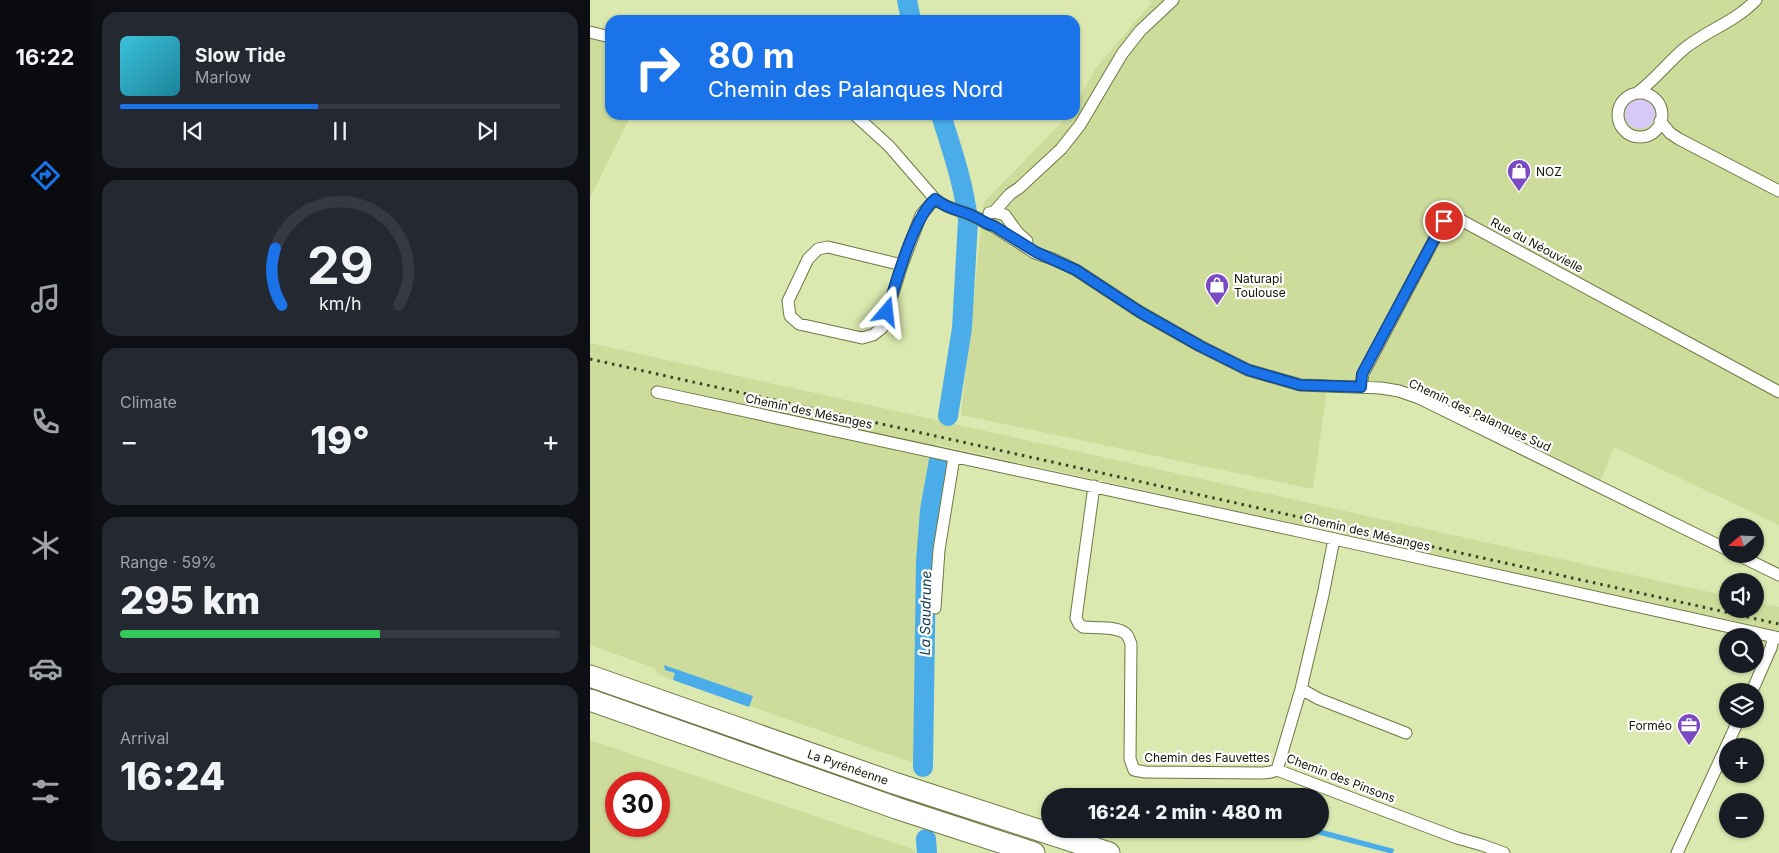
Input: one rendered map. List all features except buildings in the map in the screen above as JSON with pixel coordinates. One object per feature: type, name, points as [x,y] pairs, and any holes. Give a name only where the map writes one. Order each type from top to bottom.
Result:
[{"type":"highway","name":"La Pyrénéenne","points":[[590,676],[894,783],[1108,853]]},
{"type":"highway","name":"La Pyrénéenne","points":[[590,700],[896,808],[1034,853]]},
{"type":"street","points":[[994,226],[1010,194],[1061,149],[1080,125],[1122,54],[1140,31],[1173,0]]},
{"type":"street","points":[[1679,139],[1665,135],[1651,134],[1638,137],[1630,135],[1624,131],[1618,119],[1620,105],[1624,99],[1637,93],[1649,84],[1685,48],[1730,20],[1756,0]]},
{"type":"street","points":[[590,32],[605,36]]},
{"type":"street","points":[[1651,134],[1660,121],[1661,112],[1656,92],[1664,68]]},
{"type":"street","points":[[1637,93],[1649,95],[1658,104]]},
{"type":"street","points":[[860,120],[889,146],[935,199],[943,205],[957,212],[975,216],[999,213]]},
{"type":"street","points":[[1660,121],[1670,133],[1679,139],[1779,191]]},
{"type":"street","points":[[902,265],[828,247],[818,249],[808,258],[788,301],[790,316],[799,324],[862,338],[873,335],[882,328],[902,265],[921,215],[935,199]]},
{"type":"street","name":"Chemin des Palanques Sud","points":[[999,213],[1017,232],[1053,259]]},
{"type":"street","name":"Chemin des Palanques Sud","points":[[975,216],[1036,252],[1076,270],[1140,312],[1200,346],[1248,370],[1300,385],[1361,387],[1399,391],[1419,398],[1719,546]]},
{"type":"street","name":"Rue du Néouvielle","points":[[1361,387],[1362,374],[1444,221],[1457,218],[1779,392]]},
{"type":"street","name":"Chemin des Mésanges","points":[[657,392],[1094,486],[1776,638]]},
{"type":"street","points":[[935,608],[939,550],[954,456]]},
{"type":"street","name":"Chemin des Fauvettes","points":[[1094,486],[1076,618],[1083,627],[1116,630],[1124,632],[1128,636],[1130,644],[1130,759],[1134,770],[1145,772],[1263,773],[1277,770]]},
{"type":"street","name":"Chemin des Pinsons","points":[[1334,539],[1301,688],[1277,770],[1457,838],[1504,853]]},
{"type":"street","points":[[1754,563],[1779,575]]},
{"type":"street","points":[[1756,683],[1776,638]]},
{"type":"street","points":[[1301,688],[1319,699],[1406,733]]},
{"type":"street","points":[[1677,853],[1735,728]]},
{"type":"shaded area","points":[[1147,0],[1779,0],[1779,525],[1614,447],[1600,483],[1471,421],[1423,390],[1383,383],[1328,382],[1313,489],[961,415],[984,202],[1064,120],[1080,120],[1080,96],[1096,68],[1152,2]]},
{"type":"shaded area","points":[[590,38],[605,42],[605,120],[629,120],[590,198]]},
{"type":"shaded area","points":[[1640,99],[1651,103],[1655,114],[1651,125],[1640,129],[1629,125],[1625,114],[1629,103]]},
{"type":"shaded area","points":[[590,343],[1719,594],[1719,618],[936,444],[927,475],[920,526],[915,627],[917,764],[659,675],[654,668],[590,645]]},
{"type":"shaded area","points":[[1764,604],[1779,607],[1779,631],[1720,618],[1764,618]]},
{"type":"shaded area","points":[[590,740],[915,850],[915,853],[590,853]]},
{"type":"water","points":[[664,665],[753,696],[749,707],[673,680],[675,673],[665,670]]},
{"type":"water","points":[[1329,832],[1394,849],[1393,853],[1329,837]]},
{"type":"waterway","name":"La Saudrune","points":[[907,0],[910,15]]},
{"type":"waterway","name":"La Saudrune","points":[[943,120],[961,180],[968,221],[962,328],[948,416]]},
{"type":"waterway","name":"La Saudrune","points":[[923,767],[926,562],[930,510],[939,460]]},
{"type":"waterway","name":"La Saudrune","points":[[926,839],[927,853]]},
{"type":"railway","points":[[590,359],[1779,624]]},
{"type":"place","name":"NOZ","points":[[1519,192]]},
{"type":"place","name":"Naturapi Toulouse","points":[[1217,306]]},
{"type":"place","name":"Forméo","points":[[1689,746]]},
{"type":"route","points":[[887,312],[921,215],[935,199],[950,209],[975,216],[1036,252],[1076,270],[1140,312],[1200,346],[1248,370],[1300,385],[1361,387],[1362,374],[1444,221]]}]
